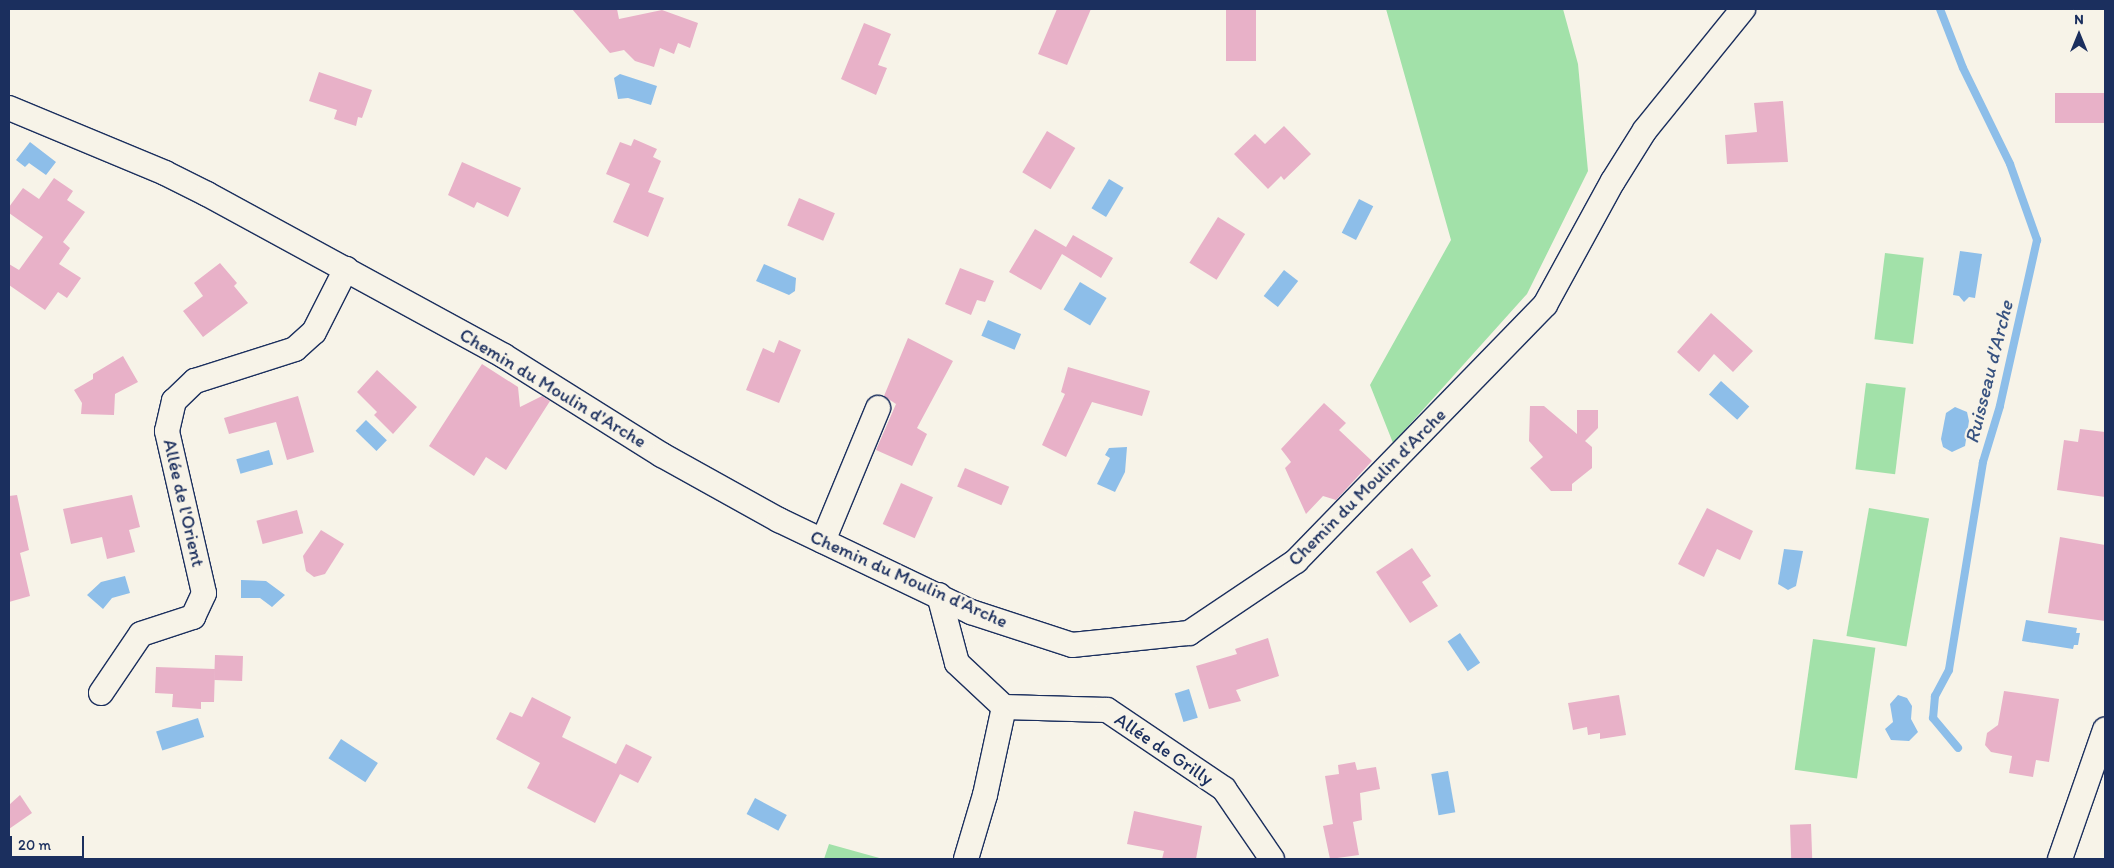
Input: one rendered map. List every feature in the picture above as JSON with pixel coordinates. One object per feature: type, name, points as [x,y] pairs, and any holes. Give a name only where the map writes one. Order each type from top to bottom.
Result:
[{"type":"street","name":"Chemin du Moulin d'Arche","points":[[9,108],[165,172],[504,356],[726,491],[823,541],[997,622],[1072,645],[1189,633],[1296,561],[1545,305],[1612,181],[1645,130],[1743,9]]},
{"type":"street","name":"Allée de l'Orient","points":[[101,693],[142,634],[193,617],[204,593],[167,431],[174,401],[195,381],[295,349],[314,332],[346,269]]},
{"type":"street","points":[[823,541],[878,408]]},
{"type":"street","points":[[939,595],[958,663],[1004,707],[986,795],[966,859]]},
{"type":"street","name":"Allée de Grilly","points":[[1004,707],[1107,710],[1224,789],[1272,859]]},
{"type":"street","points":[[2060,859],[2105,730]]},
{"type":"green space","points":[[1386,9],[1563,9],[1578,64],[1588,171],[1527,294],[1393,443],[1370,385],[1451,240]]},
{"type":"green space","points":[[1885,253],[1924,258],[1913,344],[1874,339]]},
{"type":"green space","points":[[1866,383],[1906,388],[1895,474],[1855,469]]},
{"type":"green space","points":[[1869,508],[1929,519],[1906,647],[1846,636]]},
{"type":"green space","points":[[1813,639],[1875,648],[1857,778],[1795,770]]},
{"type":"green space","points":[[829,844],[883,859],[824,859]]},
{"type":"water","points":[[620,74],[657,86],[651,105],[628,98],[618,99],[614,78]]},
{"type":"water","points":[[30,142],[56,162],[46,175],[29,163],[25,167],[16,160]]},
{"type":"water","points":[[1109,179],[1124,188],[1106,217],[1091,208]]},
{"type":"water","points":[[1359,199],[1373,206],[1356,240],[1342,233]]},
{"type":"water","points":[[1960,251],[1982,254],[1975,298],[1969,297],[1964,302],[1959,296],[1953,295]]},
{"type":"water","points":[[764,264],[796,278],[795,291],[789,295],[756,281]]},
{"type":"water","points":[[1284,270],[1298,281],[1278,307],[1264,296]]},
{"type":"water","points":[[1080,282],[1107,298],[1090,325],[1064,309]]},
{"type":"water","points":[[988,320],[1021,334],[1014,350],[981,336]]},
{"type":"water","points":[[1721,381],[1749,406],[1737,420],[1709,394]]},
{"type":"water","points":[[1955,407],[1967,412],[1969,421],[1965,446],[1952,452],[1943,447],[1941,439],[1946,413]]},
{"type":"water","points":[[366,420],[387,440],[376,451],[356,431]]},
{"type":"water","points":[[1127,447],[1125,472],[1115,492],[1097,484],[1110,458],[1105,455],[1109,448]]},
{"type":"water","points":[[269,450],[273,464],[240,474],[236,459]]},
{"type":"water","points":[[1784,549],[1803,551],[1796,586],[1788,590],[1778,584]]},
{"type":"water","points":[[125,576],[130,593],[112,598],[103,609],[87,595],[101,582]]},
{"type":"water","points":[[241,580],[266,581],[285,595],[272,607],[260,598],[241,598]]},
{"type":"water","points":[[2026,620],[2077,628],[2076,633],[2080,633],[2078,645],[2074,645],[2073,649],[2022,641]]},
{"type":"water","points":[[1460,633],[1480,663],[1468,671],[1448,641]]},
{"type":"water","points":[[1189,689],[1198,718],[1183,722],[1175,693]]},
{"type":"water","points":[[1898,695],[1907,698],[1912,706],[1911,719],[1918,732],[1909,741],[1891,740],[1885,729],[1893,722],[1890,704]]},
{"type":"water","points":[[198,718],[204,737],[162,751],[156,732]]},
{"type":"water","points":[[341,739],[378,763],[365,782],[328,758]]},
{"type":"water","points":[[1448,771],[1455,812],[1439,815],[1431,774]]},
{"type":"water","points":[[755,798],[787,815],[778,831],[747,814]]},
{"type":"building","points":[[572,9],[617,9],[619,19],[662,10],[698,23],[690,48],[678,43],[674,54],[660,48],[654,67],[635,61],[624,50],[610,53]]},
{"type":"building","points":[[1057,9],[1091,9],[1067,65],[1038,54]]},
{"type":"building","points":[[1226,9],[1256,9],[1256,61],[1226,61]]},
{"type":"building","points":[[864,23],[891,34],[878,65],[887,68],[876,95],[841,79]]},
{"type":"building","points":[[319,72],[372,90],[362,118],[358,117],[356,126],[334,119],[337,110],[309,101]]},
{"type":"building","points":[[2055,93],[2105,93],[2105,123],[2055,123]]},
{"type":"building","points":[[1783,101],[1788,162],[1727,164],[1725,135],[1757,132],[1754,103]]},
{"type":"building","points":[[1284,126],[1311,154],[1284,180],[1281,176],[1268,189],[1234,154],[1255,134],[1265,144]]},
{"type":"building","points":[[1047,131],[1075,148],[1051,189],[1022,172]]},
{"type":"building","points":[[634,139],[657,149],[653,157],[661,161],[648,192],[664,198],[648,237],[613,222],[630,184],[606,174],[620,142],[631,146]]},
{"type":"building","points":[[462,162],[521,188],[508,217],[477,202],[474,208],[448,195]]},
{"type":"building","points":[[54,178],[73,191],[67,200],[85,212],[63,242],[70,248],[59,264],[81,278],[67,298],[58,292],[45,310],[9,285],[9,264],[19,270],[43,237],[9,213],[9,207],[23,188],[39,199]]},
{"type":"building","points":[[799,198],[835,213],[823,241],[787,226]]},
{"type":"building","points":[[1218,217],[1245,234],[1217,280],[1189,263]]},
{"type":"building","points":[[1035,229],[1066,247],[1073,235],[1113,258],[1101,278],[1062,254],[1041,290],[1009,272]]},
{"type":"building","points":[[220,263],[237,283],[234,286],[248,303],[203,337],[183,311],[203,296],[194,283]]},
{"type":"building","points":[[960,268],[994,281],[985,302],[977,300],[971,315],[945,304]]},
{"type":"building","points":[[1711,313],[1753,351],[1733,372],[1714,354],[1699,372],[1677,352]]},
{"type":"building","points":[[908,338],[953,361],[917,428],[927,434],[912,466],[876,450],[896,404],[884,396]]},
{"type":"building","points":[[779,340],[801,350],[779,403],[746,390],[763,348],[774,353]]},
{"type":"building","points":[[123,356],[138,382],[115,394],[114,415],[81,414],[82,403],[74,390],[93,379],[93,374]]},
{"type":"building","points":[[482,364],[518,387],[520,407],[542,396],[550,401],[506,470],[486,457],[474,476],[429,446]]},
{"type":"building","points":[[1068,367],[1150,391],[1142,416],[1092,402],[1066,457],[1042,445],[1065,394],[1061,392]]},
{"type":"building","points":[[377,370],[417,407],[393,434],[374,415],[377,412],[357,392]]},
{"type":"building","points":[[298,396],[314,452],[287,460],[276,422],[229,434],[224,418]]},
{"type":"building","points":[[1324,403],[1346,423],[1339,430],[1372,461],[1336,500],[1323,496],[1306,514],[1285,468],[1291,462],[1281,449]]},
{"type":"building","points":[[1530,406],[1544,406],[1577,434],[1577,410],[1598,410],[1598,428],[1585,441],[1592,447],[1592,468],[1572,484],[1572,491],[1551,491],[1530,468],[1543,457],[1529,441]]},
{"type":"building","points":[[2080,429],[2105,432],[2105,497],[2057,490],[2064,440],[2078,442]]},
{"type":"building","points":[[965,468],[1009,487],[1001,505],[957,486]]},
{"type":"building","points":[[901,483],[933,497],[915,538],[883,524]]},
{"type":"building","points":[[17,495],[29,550],[20,553],[30,596],[9,602],[9,496]]},
{"type":"building","points":[[132,495],[140,527],[129,530],[135,552],[107,559],[102,537],[71,544],[63,509]]},
{"type":"building","points":[[1707,508],[1753,531],[1740,560],[1717,549],[1704,577],[1678,564]]},
{"type":"building","points":[[297,510],[303,533],[263,544],[256,521]]},
{"type":"building","points":[[321,530],[344,544],[325,574],[314,577],[306,571],[303,556]]},
{"type":"building","points":[[2060,537],[2105,545],[2105,621],[2048,613]]},
{"type":"building","points":[[1412,548],[1431,576],[1422,582],[1438,606],[1410,623],[1376,572]]},
{"type":"building","points":[[1268,638],[1279,676],[1236,690],[1241,701],[1209,709],[1196,666],[1237,654],[1235,649]]},
{"type":"building","points":[[215,655],[243,656],[242,681],[214,680]]},
{"type":"building","points":[[156,667],[215,669],[214,702],[201,702],[201,709],[172,707],[173,694],[155,693]]},
{"type":"building","points":[[2004,691],[2059,699],[2049,762],[2036,760],[2033,777],[2009,773],[2012,756],[1991,752],[1985,745],[1987,733],[1998,725]]},
{"type":"building","points":[[1619,695],[1626,735],[1600,739],[1600,733],[1588,735],[1587,727],[1573,730],[1568,703]]},
{"type":"building","points":[[532,697],[571,717],[562,737],[616,764],[626,744],[652,757],[638,783],[620,774],[595,823],[527,788],[540,763],[496,739],[510,712],[522,717]]},
{"type":"building","points":[[1355,762],[1357,770],[1376,767],[1380,789],[1360,793],[1362,820],[1353,822],[1359,855],[1330,859],[1323,826],[1333,824],[1325,776],[1339,774],[1338,765]]},
{"type":"building","points":[[20,795],[32,813],[9,829],[9,805]]},
{"type":"building","points":[[1134,811],[1202,826],[1196,859],[1162,859],[1164,851],[1127,844]]},
{"type":"building","points":[[1811,824],[1812,859],[1791,859],[1790,825]]},
{"type":"waterway","name":"Ruisseau d'Arche","points":[[1940,9],[1963,68],[2010,164],[2037,240],[2000,406],[1983,462],[1949,670],[1935,696],[1933,718],[1958,748]]}]
